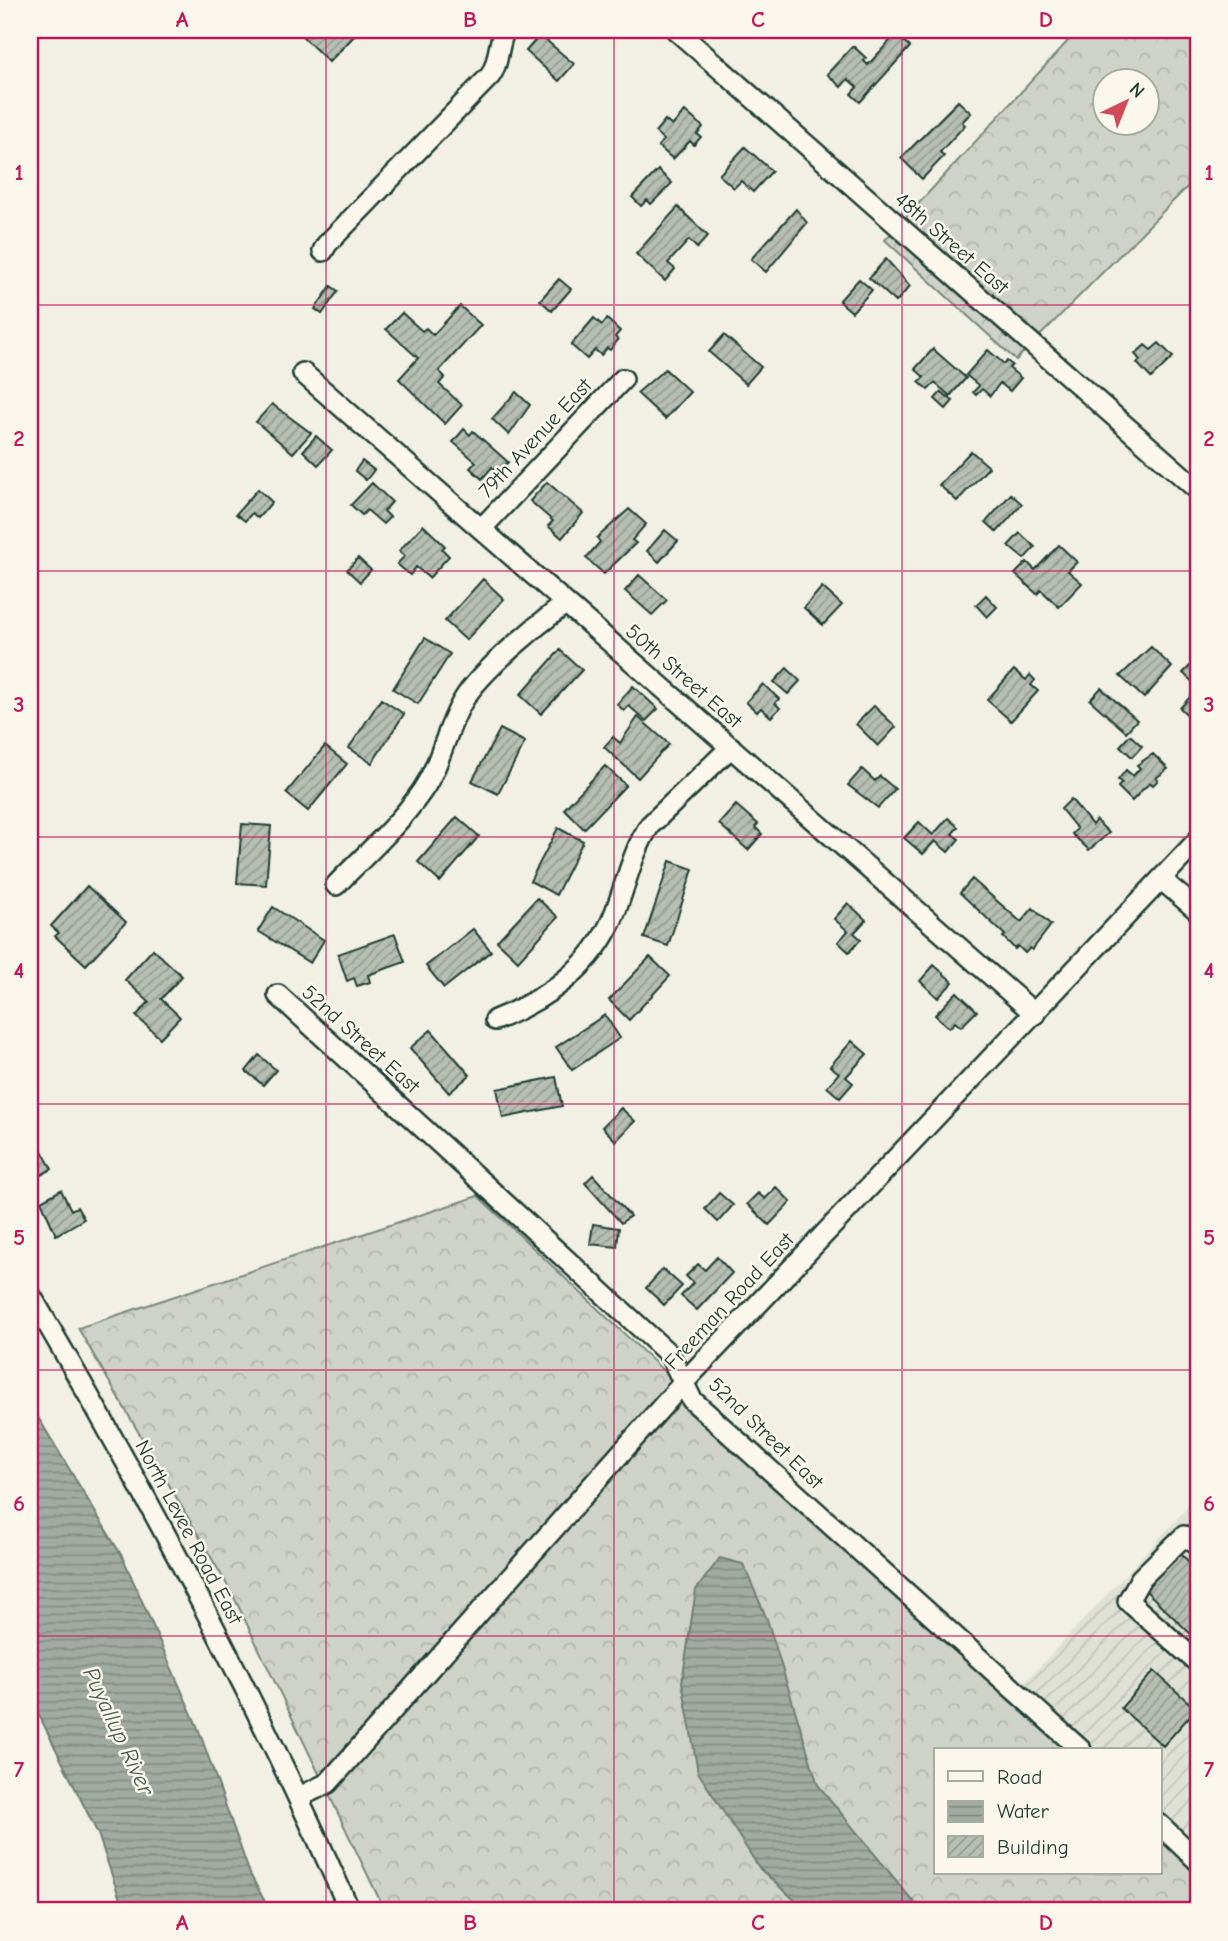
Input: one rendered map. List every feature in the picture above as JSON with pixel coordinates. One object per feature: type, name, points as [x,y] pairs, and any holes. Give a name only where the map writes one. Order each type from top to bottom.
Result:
[{"type":"street","points":[[323,251],[490,76],[495,69],[500,40],[505,30]]},
{"type":"street","name":"48th Street East","points":[[676,30],[1198,490]]},
{"type":"street","name":"50th Street East","points":[[303,373],[1035,1014]]},
{"type":"street","name":"79th Avenue East","points":[[481,529],[558,444],[622,379]]},
{"type":"street","points":[[336,885],[398,822],[422,791],[437,768],[464,698],[530,632],[565,604]]},
{"type":"street","points":[[495,1020],[533,1005],[556,989],[588,957],[609,928],[641,839],[650,825],[731,747]]},
{"type":"street","name":"Freeman Road East","points":[[299,1797],[328,1783],[684,1382],[1198,840]]},
{"type":"street","points":[[1161,880],[1198,911]]},
{"type":"street","name":"52nd Street East","points":[[278,995],[670,1355],[692,1399],[1079,1748]]},
{"type":"street","name":"North Levee Road East","points":[[30,1294],[173,1545],[299,1797],[350,1911]]},
{"type":"street","points":[[1198,1545],[1184,1536],[1141,1578],[1128,1601],[1198,1663]]},
{"type":"street","points":[[1162,1827],[1198,1861]]},
{"type":"shaded area","points":[[1198,1497],[1198,1874],[1162,1840],[1162,1748],[1064,1748],[1010,1698]]},
{"type":"green space","points":[[1078,30],[1198,30],[1198,176],[1016,360],[885,240]]},
{"type":"green space","points":[[478,1196],[1064,1748],[934,1748],[934,1874],[1162,1874],[1162,1840],[1198,1874],[1198,1911],[385,1911],[233,1595],[78,1328]]},
{"type":"water","name":"Puyallup River","points":[[30,1404],[123,1558],[198,1728],[250,1874],[270,1911],[124,1911],[98,1834],[30,1697]]},
{"type":"water","points":[[720,1558],[743,1564],[767,1619],[818,1785],[921,1911],[807,1911],[760,1869],[698,1772],[682,1682],[696,1590]]},
{"type":"building","points":[[296,30],[360,30],[329,62]]},
{"type":"building","points":[[896,34],[910,47],[860,102],[851,94],[857,87],[848,79],[841,87],[827,74],[853,46],[866,58],[864,61],[868,65]]},
{"type":"building","points":[[540,35],[574,64],[559,81],[526,51]]},
{"type":"building","points":[[958,101],[971,113],[962,122],[965,125],[940,152],[944,156],[922,179],[901,158]]},
{"type":"building","points":[[685,111],[703,127],[697,134],[701,137],[694,145],[690,141],[673,159],[658,146],[664,140],[655,132],[665,120],[672,126]]},
{"type":"building","points":[[745,147],[772,171],[753,192],[741,181],[734,188],[719,175]]},
{"type":"building","points":[[658,170],[672,183],[651,204],[647,200],[641,206],[632,197]]},
{"type":"building","points":[[678,207],[708,236],[697,248],[689,240],[668,263],[675,269],[665,281],[636,254]]},
{"type":"building","points":[[796,209],[807,223],[766,272],[751,259]]},
{"type":"building","points":[[886,259],[910,286],[896,302],[869,278]]},
{"type":"building","points":[[559,279],[571,289],[552,311],[540,300]]},
{"type":"building","points":[[859,279],[872,290],[852,312],[839,301]]},
{"type":"building","points":[[331,286],[338,291],[322,314],[315,309]]},
{"type":"building","points":[[460,306],[481,325],[439,371],[445,377],[439,384],[462,405],[445,424],[399,379],[418,358],[386,329],[402,313],[422,331],[426,328],[433,335]]},
{"type":"building","points":[[594,318],[602,325],[607,319],[620,331],[615,337],[618,340],[610,350],[607,348],[601,355],[595,350],[587,359],[571,345]]},
{"type":"building","points":[[724,335],[761,367],[746,384],[709,352]]},
{"type":"building","points":[[1159,343],[1173,357],[1151,378],[1137,363],[1140,360],[1135,354],[1145,345],[1151,350]]},
{"type":"building","points":[[933,349],[966,378],[950,396],[935,383],[928,390],[919,382],[924,377],[915,369]]},
{"type":"building","points":[[988,350],[1004,364],[1007,361],[1012,365],[1009,368],[1021,378],[1010,391],[1000,383],[990,396],[982,389],[976,395],[973,392],[979,386],[966,375]]},
{"type":"building","points":[[665,369],[690,392],[665,419],[637,393]]},
{"type":"building","points":[[516,392],[530,405],[509,435],[492,419]]},
{"type":"building","points":[[941,392],[953,401],[946,409],[935,399]]},
{"type":"building","points":[[272,404],[311,433],[293,453],[256,422]]},
{"type":"building","points":[[464,429],[470,435],[473,431],[508,462],[498,473],[492,467],[482,479],[470,468],[476,462],[453,442]]},
{"type":"building","points":[[316,436],[332,450],[318,465],[303,451]]},
{"type":"building","points":[[971,451],[989,467],[957,501],[939,485]]},
{"type":"building","points":[[362,461],[374,470],[366,480],[355,471]]},
{"type":"building","points":[[547,482],[583,513],[562,538],[548,526],[553,521],[530,501]]},
{"type":"building","points":[[372,483],[392,502],[384,511],[390,517],[383,524],[367,510],[362,515],[351,505]]},
{"type":"building","points":[[258,489],[272,502],[258,518],[252,513],[245,521],[236,514]]},
{"type":"building","points":[[1011,494],[1022,504],[997,532],[986,522]]},
{"type":"building","points":[[629,509],[646,524],[632,540],[636,543],[604,574],[586,558],[600,542],[597,538]]},
{"type":"building","points":[[423,525],[445,546],[442,549],[449,556],[429,578],[416,567],[410,575],[397,564],[405,556],[399,551]]},
{"type":"building","points":[[665,530],[678,541],[659,562],[647,551]]},
{"type":"building","points":[[1020,533],[1035,547],[1024,559],[1008,546]]},
{"type":"building","points":[[1059,545],[1077,562],[1068,571],[1082,583],[1059,607],[1041,590],[1037,594],[1015,574],[1027,562],[1035,570]]},
{"type":"building","points":[[358,558],[371,570],[360,582],[347,570]]},
{"type":"building","points":[[639,575],[667,600],[652,615],[625,591]]},
{"type":"building","points":[[483,579],[504,599],[466,640],[445,621]]},
{"type":"building","points":[[822,587],[842,605],[823,625],[804,608]]},
{"type":"building","points":[[986,595],[997,607],[987,617],[976,605]]},
{"type":"building","points":[[425,638],[450,654],[418,704],[393,689]]},
{"type":"building","points":[[1151,647],[1172,667],[1144,698],[1120,676]]},
{"type":"building","points":[[560,650],[582,670],[541,714],[520,695]]},
{"type":"building","points":[[1198,658],[1198,687],[1183,673]]},
{"type":"building","points":[[787,668],[800,681],[788,694],[774,682]]},
{"type":"building","points":[[1014,670],[1026,680],[1030,675],[1035,680],[1031,685],[1038,691],[1011,721],[987,700]]},
{"type":"building","points":[[763,684],[779,699],[775,703],[780,708],[771,717],[761,708],[757,712],[746,702]]},
{"type":"building","points":[[633,686],[658,709],[646,721],[629,706],[624,711],[617,704]]},
{"type":"building","points":[[1101,688],[1137,720],[1126,732],[1090,700]]},
{"type":"building","points":[[1198,688],[1198,725],[1180,708]]},
{"type":"building","points":[[381,699],[404,714],[372,763],[349,748]]},
{"type":"building","points":[[874,706],[896,727],[878,746],[856,724]]},
{"type":"building","points":[[638,717],[669,744],[638,778],[604,747],[613,737],[620,743]]},
{"type":"building","points":[[500,729],[525,742],[498,794],[472,781]]},
{"type":"building","points":[[1130,735],[1142,746],[1132,757],[1120,746]]},
{"type":"building","points":[[325,746],[347,764],[308,811],[286,793]]},
{"type":"building","points":[[1153,754],[1168,769],[1132,801],[1118,787],[1122,783],[1118,780],[1126,770],[1133,776],[1140,768],[1137,765]]},
{"type":"building","points":[[605,766],[626,785],[584,829],[564,809]]},
{"type":"building","points":[[862,769],[875,781],[880,776],[895,789],[878,808],[848,785]]},
{"type":"building","points":[[1071,799],[1092,825],[1096,820],[1109,833],[1089,850],[1072,834],[1077,829],[1061,809]]},
{"type":"building","points":[[736,805],[758,824],[755,827],[762,834],[748,850],[719,824]]},
{"type":"building","points":[[457,817],[479,836],[440,882],[418,862]]},
{"type":"building","points":[[948,818],[958,827],[952,834],[959,839],[948,852],[935,841],[923,854],[904,838],[919,822],[933,835]]},
{"type":"building","points":[[242,824],[271,826],[266,885],[237,883]]},
{"type":"building","points":[[558,828],[583,841],[556,895],[530,881]]},
{"type":"building","points":[[670,861],[693,869],[668,946],[644,938]]},
{"type":"building","points":[[972,879],[1021,922],[1033,908],[1051,925],[1032,950],[1030,948],[1025,953],[1018,946],[1015,949],[1003,937],[1005,935],[960,893]]},
{"type":"building","points":[[87,886],[126,922],[86,965],[55,936],[59,933],[51,926]]},
{"type":"building","points":[[537,898],[558,917],[518,961],[497,941]]},
{"type":"building","points":[[848,903],[866,920],[854,933],[861,939],[849,952],[838,942],[848,931],[834,919]]},
{"type":"building","points":[[273,907],[324,940],[310,963],[258,931]]},
{"type":"building","points":[[473,929],[491,951],[444,988],[426,966]]},
{"type":"building","points":[[395,934],[405,962],[368,975],[370,982],[357,986],[354,978],[347,981],[338,954]]},
{"type":"building","points":[[153,949],[182,976],[161,999],[180,1017],[160,1038],[136,1016],[149,1002],[125,980]]},
{"type":"building","points":[[650,957],[670,976],[629,1020],[609,1000]]},
{"type":"building","points":[[934,965],[953,982],[938,998],[920,981]]},
{"type":"building","points":[[957,992],[977,1011],[961,1027],[955,1022],[949,1028],[935,1015]]},
{"type":"building","points":[[605,1015],[620,1038],[572,1070],[556,1047]]},
{"type":"building","points":[[431,1030],[470,1075],[449,1093],[410,1048]]},
{"type":"building","points":[[852,1041],[867,1054],[846,1077],[853,1083],[840,1098],[827,1087],[839,1073],[830,1066]]},
{"type":"building","points":[[259,1055],[276,1070],[263,1085],[246,1071]]},
{"type":"building","points":[[556,1077],[562,1106],[503,1118],[497,1089]]},
{"type":"building","points":[[621,1108],[635,1121],[616,1141],[602,1127]]},
{"type":"building","points":[[30,1129],[52,1169],[30,1181]]},
{"type":"building","points":[[593,1175],[630,1216],[621,1223],[585,1183]]},
{"type":"building","points":[[776,1187],[791,1202],[769,1225],[747,1204],[758,1193],[765,1199]]},
{"type":"building","points":[[61,1190],[71,1210],[77,1207],[84,1219],[56,1235],[41,1201]]},
{"type":"building","points":[[719,1193],[733,1205],[718,1222],[705,1209]]},
{"type":"building","points":[[593,1224],[619,1228],[617,1247],[590,1244]]},
{"type":"building","points":[[717,1257],[732,1273],[697,1310],[681,1296],[693,1283],[686,1276],[698,1264],[705,1270]]},
{"type":"building","points":[[663,1269],[682,1286],[664,1305],[646,1288]]},
{"type":"building","points":[[1179,1552],[1198,1571],[1198,1641],[1144,1589]]},
{"type":"building","points":[[1154,1671],[1196,1709],[1163,1746],[1121,1708]]}]
